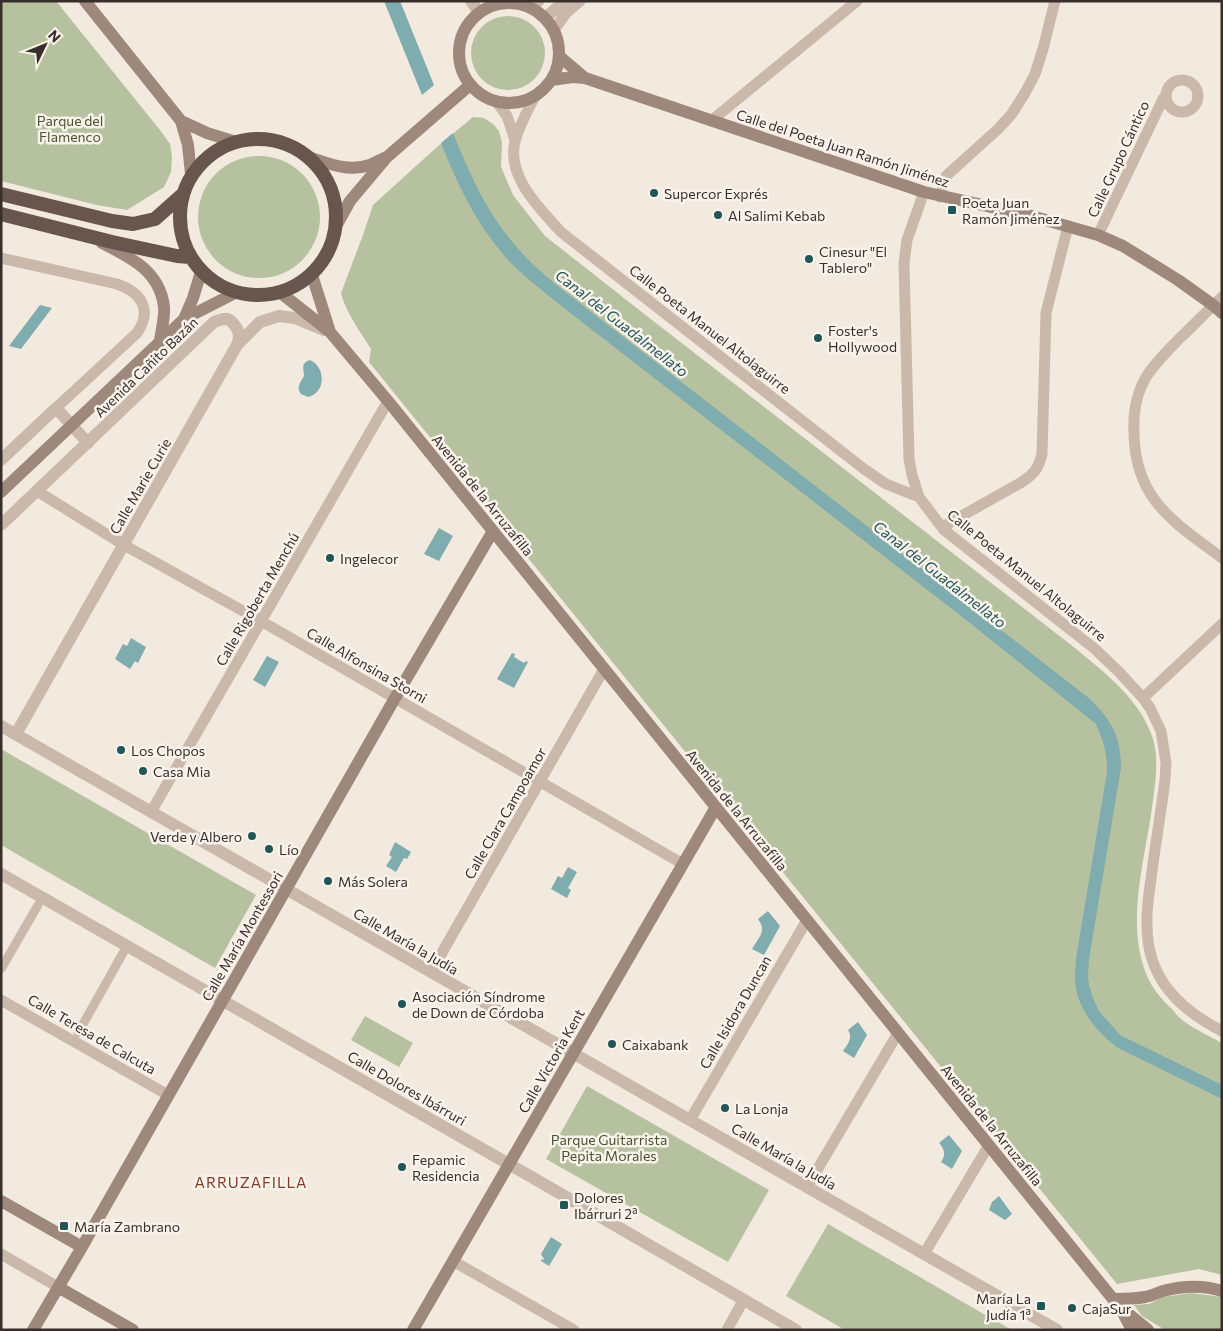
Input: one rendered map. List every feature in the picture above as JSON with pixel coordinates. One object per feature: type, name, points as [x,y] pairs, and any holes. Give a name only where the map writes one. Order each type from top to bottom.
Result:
[{"type":"highway","points":[[256,138],[284,143],[309,157],[322,171],[332,190],[337,213],[333,241],[321,264],[312,275],[297,286],[281,293],[260,296],[235,293],[216,284],[201,272],[190,257],[182,237],[179,218],[182,195],[191,174],[205,158],[230,143],[256,138]]},
{"type":"highway","points":[[1,194],[112,221],[133,224],[155,219],[182,195]]},
{"type":"highway","points":[[1,214],[177,256],[190,257]]},
{"type":"main road","points":[[85,1],[181,121],[188,145],[191,174]]},
{"type":"main road","points":[[510,2],[526,6],[536,10],[554,30],[559,56],[557,70],[546,87],[535,96],[516,102],[496,101],[482,95],[470,85],[460,65],[459,46],[465,28],[479,12],[495,5],[510,2]]},
{"type":"main road","name":"Calle del Poeta Juan Ramón Jiménez","points":[[559,56],[585,78]]},
{"type":"main road","name":"Calle del Poeta Juan Ramón Jiménez","points":[[551,80],[573,77],[585,78],[924,192],[1028,215],[1098,235],[1123,246],[1219,305]]},
{"type":"main road","points":[[335,228],[350,201],[387,156],[470,85]]},
{"type":"main road","points":[[181,121],[206,133],[236,142]]},
{"type":"main road","points":[[309,157],[336,167],[353,168],[370,165],[387,156]]},
{"type":"main road","points":[[86,235],[130,257],[147,270],[160,290],[164,308],[160,342]]},
{"type":"main road","name":"Avenida Cañito Bazán","points":[[184,319],[201,272]]},
{"type":"main road","name":"Avenida de la Arruzafilla","points":[[312,275],[330,332]]},
{"type":"main road","name":"Avenida Cañito Bazán","points":[[1,492],[184,319],[235,293]]},
{"type":"main road","name":"Avenida de la Arruzafilla","points":[[281,293],[330,332],[388,401],[989,1144],[1116,1303],[1132,1330]]},
{"type":"main road","name":"Calle María Montessori","points":[[33,1330],[395,698],[493,531]]},
{"type":"main road","name":"Calle Victoria Kent","points":[[413,1330],[716,807]]},
{"type":"main road","points":[[1,1201],[82,1247]]},
{"type":"main road","points":[[58,1287],[132,1330]]},
{"type":"main road","points":[[1116,1303],[1147,1297],[1174,1288],[1203,1287],[1222,1290]]},
{"type":"main road","name":"Avenida de la Arruzafilla","points":[[1116,1303],[1148,1330]]},
{"type":"street","points":[[471,1],[479,12]]},
{"type":"street","points":[[526,6],[539,1]]},
{"type":"street","points":[[545,18],[565,1]]},
{"type":"street","points":[[554,30],[566,13],[580,1]]},
{"type":"street","points":[[711,121],[857,1]]},
{"type":"street","points":[[940,196],[946,176],[998,130],[1025,94],[1035,74],[1055,1]]},
{"type":"street","name":"Calle Poeta Manuel Altolaguirre","points":[[535,96],[515,140],[514,155],[516,167],[528,192],[540,209],[561,232],[871,474],[886,484],[919,496],[944,530],[1095,649],[1143,698],[1161,731],[1166,763],[1146,923],[1151,958],[1158,974],[1176,999],[1186,1009],[1222,1031]]},
{"type":"street","name":"Calle Grupo Cántico","points":[[1098,235],[1166,96]]},
{"type":"street","name":"Calle Poeta Manuel Altolaguirre","points":[[496,101],[506,116],[515,140]]},
{"type":"street","points":[[919,496],[909,459],[904,264],[907,240],[924,192]]},
{"type":"street","points":[[944,530],[949,523],[1031,476],[1038,467],[1042,454],[1046,313],[1068,226]]},
{"type":"street","points":[[1,258],[117,284],[128,288],[136,294],[144,306],[144,320],[142,327],[137,333],[1,460]]},
{"type":"street","points":[[1219,305],[1160,358],[1147,376],[1140,391],[1133,424],[1134,448],[1139,473],[1151,496],[1168,516],[1222,558]]},
{"type":"street","name":"Calle Marie Curie","points":[[16,734],[237,345],[260,322],[278,316],[295,318],[330,332]]},
{"type":"street","name":"Avenida Cañito Bazán","points":[[1,525],[214,322],[227,319],[233,323],[238,329],[237,345]]},
{"type":"street","name":"Calle Rigoberta Menchú","points":[[151,812],[388,401]]},
{"type":"street","points":[[56,408],[88,443]]},
{"type":"street","name":"Calle Alfonsina Storni","points":[[37,491],[124,545],[261,621],[683,864]]},
{"type":"street","points":[[1143,698],[1222,624]]},
{"type":"street","name":"Calle Clara Campoamor","points":[[431,972],[604,669]]},
{"type":"street","name":"Calle María la Judía","points":[[1,726],[1057,1330]]},
{"type":"street","name":"Calle Dolores Ibárruri","points":[[1,874],[796,1330]]},
{"type":"street","points":[[1,969],[38,905]]},
{"type":"street","name":"Calle Isidora Duncan","points":[[690,1120],[807,920]]},
{"type":"street","points":[[78,1034],[123,953]]},
{"type":"street","name":"Calle Teresa de Calcuta","points":[[1,1000],[168,1095]]},
{"type":"street","points":[[807,1187],[898,1033]]},
{"type":"street","points":[[924,1254],[989,1144]]},
{"type":"street","points":[[1,1254],[58,1287]]},
{"type":"street","points":[[453,1261],[574,1330]]},
{"type":"street","points":[[727,1330],[744,1299]]},
{"type":"green space","name":"Parque del Flamenco","points":[[1,1],[56,1],[170,144],[172,157],[171,172],[164,187],[127,210],[97,205],[1,181]]},
{"type":"green space","points":[[501,16],[515,16],[529,22],[539,32],[545,46],[545,60],[539,74],[529,84],[515,90],[501,90],[487,84],[477,74],[471,60],[471,46],[477,32],[487,22]]},
{"type":"green space","points":[[473,117],[484,118],[499,131],[502,142],[501,167],[513,195],[545,236],[1075,648],[1121,688],[1140,712],[1153,739],[1156,767],[1155,787],[1138,896],[1138,937],[1141,957],[1147,976],[1158,994],[1183,1021],[1222,1043],[1222,1275],[1199,1269],[1117,1284],[369,362],[371,349],[350,315],[341,293],[373,205]]},
{"type":"green space","points":[[259,156],[271,157],[282,161],[293,166],[302,174],[310,183],[315,194],[319,205],[319,229],[315,240],[310,251],[302,260],[293,268],[282,273],[271,277],[259,278],[247,277],[236,273],[225,268],[216,260],[208,251],[203,240],[199,229],[198,217],[199,205],[203,194],[208,183],[216,174],[225,166],[236,161],[247,157]]},
{"type":"green space","points":[[1,749],[256,895],[215,968],[1,845]]},
{"type":"green space","points":[[365,1016],[413,1043],[399,1067],[351,1040]]},
{"type":"green space","name":"Parque Guitarrista Pepita Morales","points":[[587,1086],[769,1190],[728,1262],[546,1159]]},
{"type":"green space","points":[[828,1224],[1012,1330],[845,1330],[786,1296]]},
{"type":"green space","points":[[1191,1293],[1222,1297],[1222,1330],[1165,1330],[1142,1316],[1134,1305],[1149,1304],[1163,1297]]},
{"type":"water","points":[[384,1],[400,1],[434,85],[422,95]]},
{"type":"water","points":[[453,133],[472,177],[495,219],[514,244],[542,273],[1090,699],[1104,715],[1117,738],[1121,768],[1089,959],[1089,985],[1099,1011],[1120,1035],[1222,1085],[1222,1099],[1118,1048],[1095,1026],[1079,1000],[1075,979],[1076,959],[1107,772],[1104,748],[1096,724],[970,623],[564,308],[518,270],[479,222],[455,176],[441,143]]},
{"type":"water","points":[[40,305],[52,308],[21,349],[9,346]]},
{"type":"water","points":[[310,360],[319,368],[322,380],[318,391],[308,397],[301,394],[299,387],[304,376],[304,365]]},
{"type":"water","points":[[439,528],[453,536],[439,561],[424,554]]},
{"type":"water","points":[[131,638],[146,647],[138,663],[135,661],[130,669],[115,659],[123,644],[127,646]]},
{"type":"water","points":[[512,653],[515,654],[514,657],[524,663],[528,662],[514,688],[497,679]]},
{"type":"water","points":[[267,656],[279,662],[265,687],[253,680]]},
{"type":"water","points":[[395,842],[411,852],[407,859],[404,858],[396,872],[386,866],[392,857],[389,855]]},
{"type":"water","points":[[568,867],[577,872],[568,888],[571,890],[567,898],[551,889],[558,876],[562,878]]},
{"type":"water","points":[[768,911],[780,926],[764,955],[752,949],[762,931],[761,923],[758,919]]},
{"type":"water","points":[[858,1022],[867,1035],[854,1058],[843,1051],[850,1038],[848,1030]]},
{"type":"water","points":[[949,1135],[962,1151],[952,1169],[941,1162],[944,1152],[939,1143]]},
{"type":"water","points":[[999,1196],[1012,1214],[1005,1220],[989,1210],[992,1202]]},
{"type":"water","points":[[551,1237],[562,1244],[549,1266],[541,1261],[544,1259],[541,1254]]},
{"type":"place","name":"Supercor Exprés","points":[[654,193]]},
{"type":"place","name":"Poeta Juan Ramón Jiménez","points":[[952,210]]},
{"type":"place","name":"Al Salimi Kebab","points":[[718,215]]},
{"type":"place","name":"Cinesur \"El Tablero\"","points":[[809,259]]},
{"type":"place","name":"Foster's Hollywood","points":[[818,338]]},
{"type":"place","name":"Ingelecor","points":[[330,558]]},
{"type":"place","name":"Los Chopos","points":[[121,750]]},
{"type":"place","name":"Casa Mia","points":[[143,771]]},
{"type":"place","name":"Verde y Albero","points":[[252,836]]},
{"type":"place","name":"Lío","points":[[269,849]]},
{"type":"place","name":"Más Solera","points":[[328,881]]},
{"type":"place","name":"Asociación Síndrome de Down de Córdoba","points":[[402,1004]]},
{"type":"place","name":"Caixabank","points":[[612,1044]]},
{"type":"place","name":"La Lonja","points":[[725,1108]]},
{"type":"place","name":"Fepamic Residencia","points":[[402,1167]]},
{"type":"place","name":"Dolores Ibárruri 2ª","points":[[564,1205]]},
{"type":"place","name":"María Zambrano","points":[[64,1226]]},
{"type":"place","name":"María La Judía 1ª","points":[[1041,1306]]},
{"type":"place","name":"CajaSur","points":[[1072,1308]]},
{"type":"district","name":"ARRUZAFILLA","points":[[251,1182]]},
{"type":"water label","name":"Canal del Guadalmellato","points":[[622,323]]},
{"type":"water label","name":"Canal del Guadalmellato","points":[[940,574]]}]
